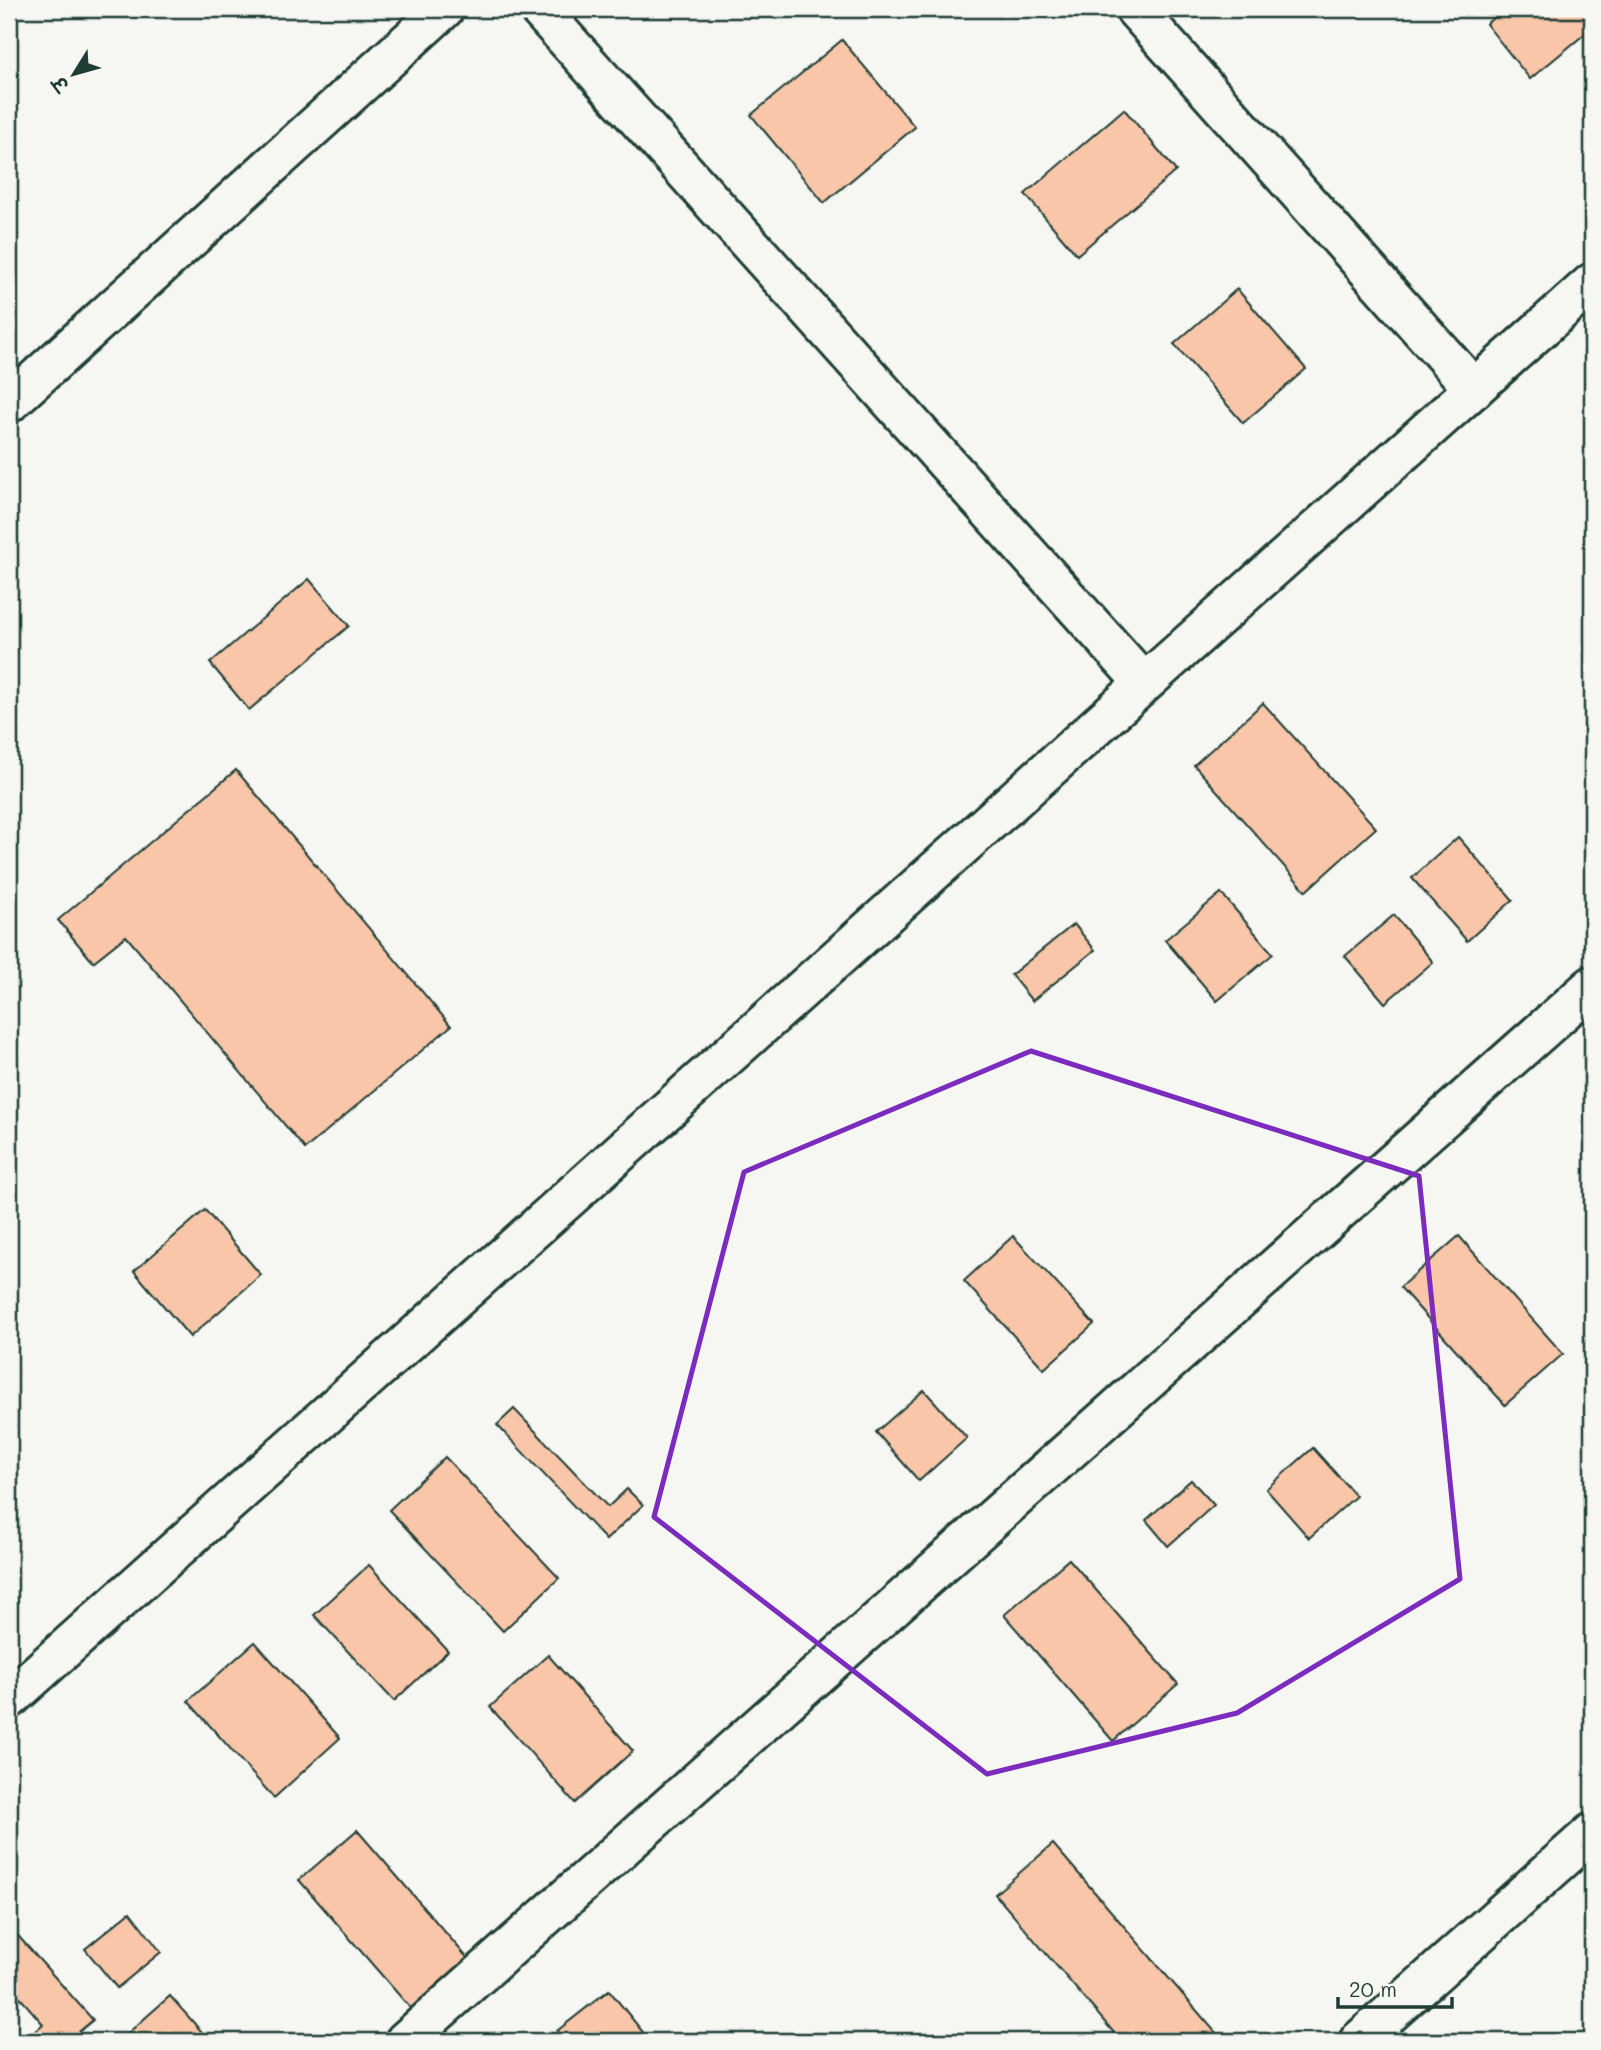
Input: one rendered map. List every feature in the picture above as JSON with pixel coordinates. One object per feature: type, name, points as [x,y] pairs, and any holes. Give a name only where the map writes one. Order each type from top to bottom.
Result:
[{"type":"street","points":[[9,403],[443,9]]},
{"type":"street","points":[[539,9],[1144,683]]},
{"type":"street","points":[[1135,9],[1474,388]]},
{"type":"street","points":[[9,1699],[1592,283]]},
{"type":"street","points":[[405,2041],[1592,986]]},
{"type":"street","points":[[1376,2036],[1592,1833]]},
{"type":"highlighted area","points":[[1031,1051],[1419,1176],[1460,1579],[1237,1713],[987,1774],[654,1517],[744,1172]]},
{"type":"building","points":[[1504,9],[1592,9],[1592,28],[1530,79],[1486,24]]},
{"type":"building","points":[[842,40],[915,127],[824,203],[751,115]]},
{"type":"building","points":[[1124,109],[1176,171],[1077,255],[1025,194]]},
{"type":"building","points":[[1237,289],[1306,369],[1243,423],[1174,344]]},
{"type":"building","points":[[309,579],[349,626],[249,710],[210,663]]},
{"type":"building","points":[[1263,703],[1376,828],[1306,891],[1194,765]]},
{"type":"building","points":[[236,770],[451,1026],[305,1149],[126,936],[93,962],[58,920]]},
{"type":"building","points":[[1458,837],[1513,900],[1467,941],[1412,878]]},
{"type":"building","points":[[1221,893],[1273,954],[1217,1001],[1165,940]]},
{"type":"building","points":[[1394,915],[1433,962],[1385,1003],[1345,956]]},
{"type":"building","points":[[1074,924],[1095,950],[1032,1001],[1011,975]]},
{"type":"building","points":[[205,1210],[261,1275],[190,1337],[134,1271]]},
{"type":"building","points":[[1013,1236],[1094,1324],[1044,1369],[964,1281]]},
{"type":"building","points":[[1459,1236],[1563,1354],[1505,1405],[1400,1287]]},
{"type":"building","points":[[924,1390],[967,1438],[919,1481],[876,1432]]},
{"type":"building","points":[[514,1409],[608,1507],[627,1489],[643,1505],[606,1540],[497,1425]]},
{"type":"building","points":[[1313,1448],[1356,1496],[1309,1538],[1266,1489]]},
{"type":"building","points":[[445,1457],[559,1578],[503,1631],[389,1510]]},
{"type":"building","points":[[1191,1480],[1214,1505],[1168,1546],[1146,1520]]},
{"type":"building","points":[[1069,1559],[1178,1684],[1113,1741],[1004,1615]]},
{"type":"building","points":[[369,1565],[448,1651],[394,1701],[314,1615]]},
{"type":"building","points":[[255,1642],[340,1738],[274,1798],[188,1701]]},
{"type":"building","points":[[548,1655],[633,1751],[575,1803],[490,1707]]},
{"type":"building","points":[[357,1830],[470,1961],[412,2010],[299,1880]]},
{"type":"building","points":[[1053,1844],[1223,2041],[1121,2041],[995,1894]]},
{"type":"building","points":[[130,1912],[161,1952],[117,1988],[85,1949]]},
{"type":"building","points":[[12,1929],[93,2020],[68,2041],[24,2041],[43,2024],[9,1985],[9,1932]]},
{"type":"building","points":[[609,1990],[650,2041],[565,2041],[557,2031]]},
{"type":"building","points":[[170,1996],[210,2041],[119,2041]]}]
